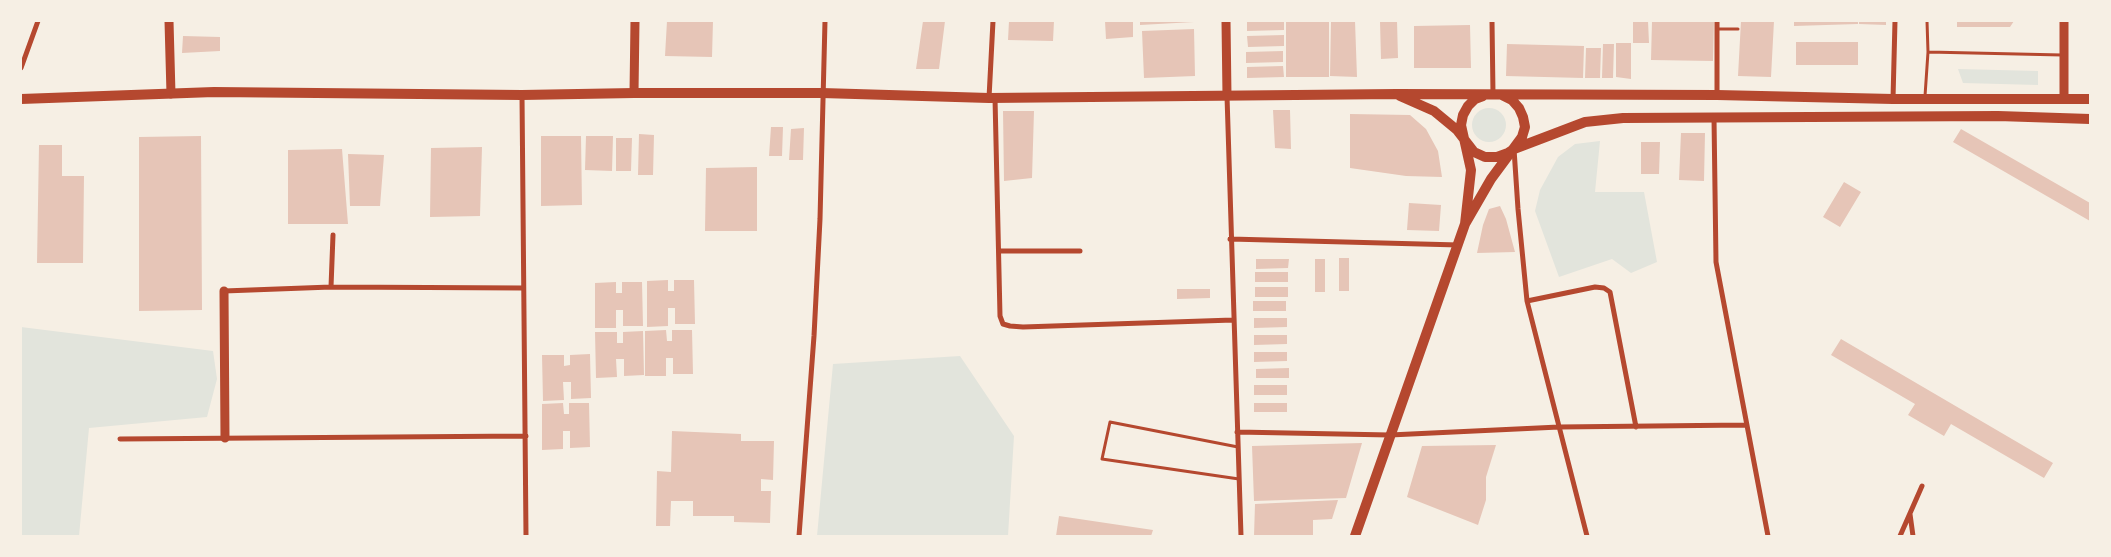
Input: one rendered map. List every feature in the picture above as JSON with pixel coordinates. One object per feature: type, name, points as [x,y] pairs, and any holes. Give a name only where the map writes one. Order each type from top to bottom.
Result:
[{"type":"main road","points":[[169,21],[171,94]]},
{"type":"main road","points":[[634,93],[635,21]]},
{"type":"main road","points":[[1226,21],[1227,96]]},
{"type":"main road","points":[[2064,21],[2064,99]]},
{"type":"main road","points":[[21,99],[224,92],[522,95],[634,93],[822,94],[992,98],[1493,94],[1717,95],[1893,99],[2090,99]]},
{"type":"main road","points":[[1396,94],[1434,111],[1457,130],[1474,152],[1485,157],[1497,157],[1585,122],[1623,118],[1998,116],[2090,119]]},
{"type":"main road","points":[[1355,536],[1466,224],[1491,179],[1522,137],[1525,127],[1519,108],[1512,100],[1503,95],[1484,95],[1474,99],[1468,106],[1461,125],[1471,170],[1466,224]]},
{"type":"main road","points":[[224,290],[225,438]]},
{"type":"street","points":[[21,68],[38,21]]},
{"type":"street","points":[[799,536],[814,336],[820,220],[825,21]]},
{"type":"street","points":[[993,21],[992,98],[1000,251],[1000,316],[1006,325],[1233,320]]},
{"type":"street","points":[[1492,21],[1493,94]]},
{"type":"street","points":[[1717,21],[1717,95]]},
{"type":"street","points":[[1893,99],[1895,21]]},
{"type":"street","points":[[522,95],[526,536]]},
{"type":"street","points":[[1227,96],[1230,239],[1241,536]]},
{"type":"street","points":[[1714,118],[1716,262],[1745,425],[1768,536]]},
{"type":"street","points":[[1514,149],[1518,209],[1528,301],[1587,536]]},
{"type":"street","points":[[331,287],[333,236]]},
{"type":"street","points":[[1230,239],[1459,245]]},
{"type":"street","points":[[1000,251],[1080,252]]},
{"type":"street","points":[[224,290],[331,287],[523,288]]},
{"type":"street","points":[[1528,301],[1596,287],[1604,288],[1610,292],[1636,427]]},
{"type":"street","points":[[1237,432],[1390,435],[1559,427],[1745,425]]},
{"type":"street","points":[[120,439],[526,436]]},
{"type":"street","points":[[1900,536],[1922,486]]},
{"type":"street","points":[[1910,513],[1913,536]]},
{"type":"lane","points":[[1924,99],[1928,52],[1927,21]]},
{"type":"lane","points":[[1717,29],[1738,29]]},
{"type":"lane","points":[[1928,52],[2065,55]]},
{"type":"lane","points":[[1238,447],[1110,422],[1102,459],[1239,479]]},
{"type":"shaded area","points":[[1958,69],[2038,71],[2038,85],[1963,83]]},
{"type":"shaded area","points":[[1489,108],[1496,109],[1501,113],[1505,118],[1505,132],[1501,137],[1496,141],[1489,142],[1482,141],[1477,137],[1473,132],[1472,125],[1473,118],[1477,113],[1482,109]]},
{"type":"shaded area","points":[[1600,141],[1595,192],[1644,192],[1657,262],[1631,273],[1612,259],[1559,277],[1535,211],[1540,190],[1558,157],[1575,144]]},
{"type":"shaded area","points":[[21,327],[213,351],[217,379],[207,417],[89,428],[79,536],[21,536]]},
{"type":"shaded area","points":[[960,356],[1014,436],[1008,536],[817,536],[833,364]]},
{"type":"building","points":[[667,21],[713,21],[712,57],[665,56]]},
{"type":"building","points":[[923,21],[945,21],[939,69],[916,69]]},
{"type":"building","points":[[1009,21],[1054,21],[1053,41],[1008,40]]},
{"type":"building","points":[[1105,21],[1133,21],[1133,37],[1106,39]]},
{"type":"building","points":[[1140,21],[1194,21],[1194,22],[1140,25]]},
{"type":"building","points":[[1247,21],[1284,21],[1284,30],[1247,31]]},
{"type":"building","points":[[1286,21],[1329,21],[1329,77],[1286,77]]},
{"type":"building","points":[[1331,21],[1355,21],[1357,77],[1330,76]]},
{"type":"building","points":[[1380,21],[1397,21],[1398,58],[1381,59]]},
{"type":"building","points":[[1633,21],[1648,21],[1649,43],[1633,43]]},
{"type":"building","points":[[1652,21],[1714,21],[1713,61],[1651,60]]},
{"type":"building","points":[[1741,21],[1774,21],[1771,77],[1738,76]]},
{"type":"building","points":[[1794,21],[1858,21],[1858,24],[1794,26]]},
{"type":"building","points":[[1859,21],[1886,21],[1886,25],[1859,24]]},
{"type":"building","points":[[1957,21],[2014,21],[2010,27],[1957,27]]},
{"type":"building","points":[[1470,25],[1471,68],[1414,68],[1414,26]]},
{"type":"building","points":[[1194,29],[1195,76],[1144,78],[1142,31]]},
{"type":"building","points":[[1284,35],[1284,46],[1248,47],[1247,36]]},
{"type":"building","points":[[183,36],[220,37],[220,51],[182,53]]},
{"type":"building","points":[[1796,42],[1858,42],[1858,65],[1796,65]]},
{"type":"building","points":[[1616,43],[1631,43],[1631,79],[1616,77]]},
{"type":"building","points":[[1507,44],[1584,46],[1583,78],[1506,76]]},
{"type":"building","points":[[1603,44],[1614,44],[1613,78],[1602,78]]},
{"type":"building","points":[[1586,48],[1601,48],[1600,78],[1585,78]]},
{"type":"building","points":[[1283,51],[1283,62],[1246,63],[1246,52]]},
{"type":"building","points":[[1283,66],[1284,77],[1247,78],[1247,67]]},
{"type":"building","points":[[1273,110],[1290,110],[1291,149],[1275,148]]},
{"type":"building","points":[[1003,111],[1034,111],[1032,178],[1004,181]]},
{"type":"building","points":[[1350,114],[1410,115],[1426,129],[1438,151],[1442,177],[1406,176],[1350,168]]},
{"type":"building","points":[[771,127],[783,127],[782,156],[769,156]]},
{"type":"building","points":[[804,128],[803,160],[789,160],[791,129]]},
{"type":"building","points":[[1961,129],[2090,203],[2090,221],[1953,142]]},
{"type":"building","points":[[1681,133],[1705,133],[1704,181],[1679,180]]},
{"type":"building","points":[[639,134],[654,135],[653,175],[638,175]]},
{"type":"building","points":[[201,136],[202,310],[139,311],[139,137]]},
{"type":"building","points":[[541,136],[581,136],[582,205],[541,206]]},
{"type":"building","points":[[586,136],[613,136],[612,171],[585,170]]},
{"type":"building","points":[[616,138],[632,138],[631,171],[616,171]]},
{"type":"building","points":[[1641,142],[1660,142],[1659,174],[1641,174]]},
{"type":"building","points":[[39,145],[62,145],[62,176],[84,176],[83,263],[37,263]]},
{"type":"building","points":[[482,147],[480,216],[430,217],[431,148]]},
{"type":"building","points":[[342,149],[348,224],[288,224],[288,150]]},
{"type":"building","points":[[348,154],[384,155],[380,206],[350,206]]},
{"type":"building","points":[[757,167],[757,231],[705,231],[706,168]]},
{"type":"building","points":[[1844,182],[1861,192],[1840,227],[1823,217]]},
{"type":"building","points":[[1409,203],[1441,205],[1439,231],[1407,230]]},
{"type":"building","points":[[1500,206],[1506,219],[1515,252],[1477,253],[1483,225],[1489,209]]},
{"type":"building","points":[[1339,258],[1349,258],[1349,291],[1339,291]]},
{"type":"building","points":[[1256,259],[1289,259],[1288,268],[1256,269]]},
{"type":"building","points":[[1315,259],[1325,259],[1325,292],[1315,292]]},
{"type":"building","points":[[1255,272],[1288,272],[1288,282],[1255,282]]},
{"type":"building","points":[[668,280],[668,291],[674,291],[674,280],[694,280],[695,324],[675,324],[675,308],[668,308],[668,326],[647,327],[647,281]]},
{"type":"building","points":[[616,282],[616,293],[622,293],[622,282],[642,282],[643,326],[623,326],[623,310],[616,310],[616,328],[595,328],[595,283]]},
{"type":"building","points":[[1255,287],[1288,287],[1288,297],[1255,297]]},
{"type":"building","points":[[1177,289],[1210,289],[1210,298],[1177,299]]},
{"type":"building","points":[[1253,301],[1286,301],[1286,311],[1253,311]]},
{"type":"building","points":[[1254,318],[1287,318],[1287,327],[1254,328]]},
{"type":"building","points":[[666,330],[667,341],[672,341],[672,330],[692,330],[693,374],[673,374],[673,358],[666,358],[666,376],[645,376],[645,331]]},
{"type":"building","points":[[643,331],[644,375],[624,376],[624,359],[616,359],[617,377],[596,378],[595,332],[617,332],[617,343],[623,343],[623,332]]},
{"type":"building","points":[[1254,335],[1287,335],[1287,344],[1254,345]]},
{"type":"building","points":[[1841,339],[2053,463],[2044,478],[1951,424],[1944,436],[1908,415],[1915,404],[1831,355]]},
{"type":"building","points":[[1254,352],[1287,352],[1287,361],[1254,362]]},
{"type":"building","points":[[590,354],[591,398],[571,399],[571,382],[563,382],[564,400],[543,401],[542,355],[564,355],[564,366],[570,365],[570,355]]},
{"type":"building","points":[[1289,368],[1289,378],[1256,378],[1256,369]]},
{"type":"building","points":[[1254,385],[1287,385],[1287,395],[1254,395]]},
{"type":"building","points":[[563,403],[564,414],[569,414],[569,403],[589,403],[590,447],[570,448],[570,431],[563,431],[563,449],[542,450],[542,404]]},
{"type":"building","points":[[1254,403],[1287,403],[1287,412],[1254,412]]},
{"type":"building","points":[[672,431],[741,434],[741,441],[774,441],[773,480],[761,479],[761,491],[771,491],[770,523],[734,522],[734,516],[693,516],[693,501],[671,501],[670,526],[656,526],[657,471],[671,472]]},
{"type":"building","points":[[1362,443],[1346,498],[1254,501],[1252,446]]},
{"type":"building","points":[[1496,445],[1486,477],[1486,500],[1478,525],[1407,497],[1422,446]]},
{"type":"building","points":[[1338,500],[1332,519],[1313,520],[1313,536],[1254,536],[1255,504]]},
{"type":"building","points":[[1059,516],[1153,530],[1151,536],[1056,536]]}]
